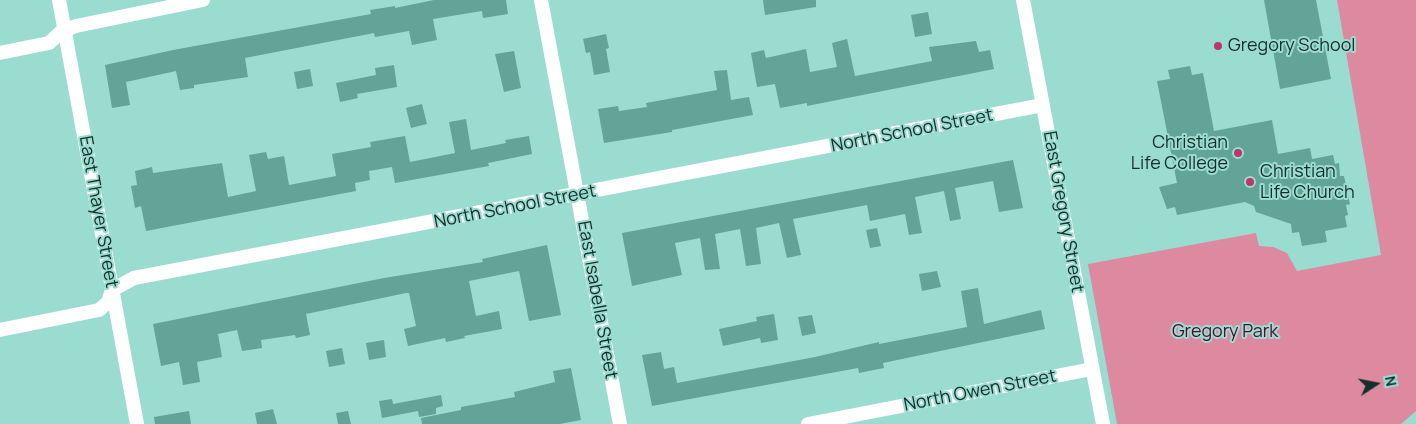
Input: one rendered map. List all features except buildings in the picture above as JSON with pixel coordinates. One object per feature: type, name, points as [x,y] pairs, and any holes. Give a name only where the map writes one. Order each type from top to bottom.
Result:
[{"type":"street","name":"East Thayer Street","points":[[59,0],[137,424]]},
{"type":"street","points":[[0,53],[49,43],[64,30],[79,25],[203,0]]},
{"type":"street","name":"East Isabella Street","points":[[541,0],[620,424]]},
{"type":"street","name":"East Gregory Street","points":[[1023,0],[1103,424]]},
{"type":"street","name":"North School Street","points":[[0,330],[99,310],[108,302],[112,290],[134,278],[578,196],[1044,105]]},
{"type":"street","name":"North Owen Street","points":[[808,424],[1092,369]]},
{"type":"green space","name":"Gregory Park","points":[[1337,0],[1416,0],[1416,411],[1401,424],[1117,424],[1088,264],[1256,233],[1259,246],[1273,247],[1287,253],[1297,271],[1381,255]]},
{"type":"place","name":"Gregory School","points":[[1218,46]]},
{"type":"place","name":"Christian Life College","points":[[1238,153]]},
{"type":"place","name":"Christian Life Church","points":[[1250,182]]}]
